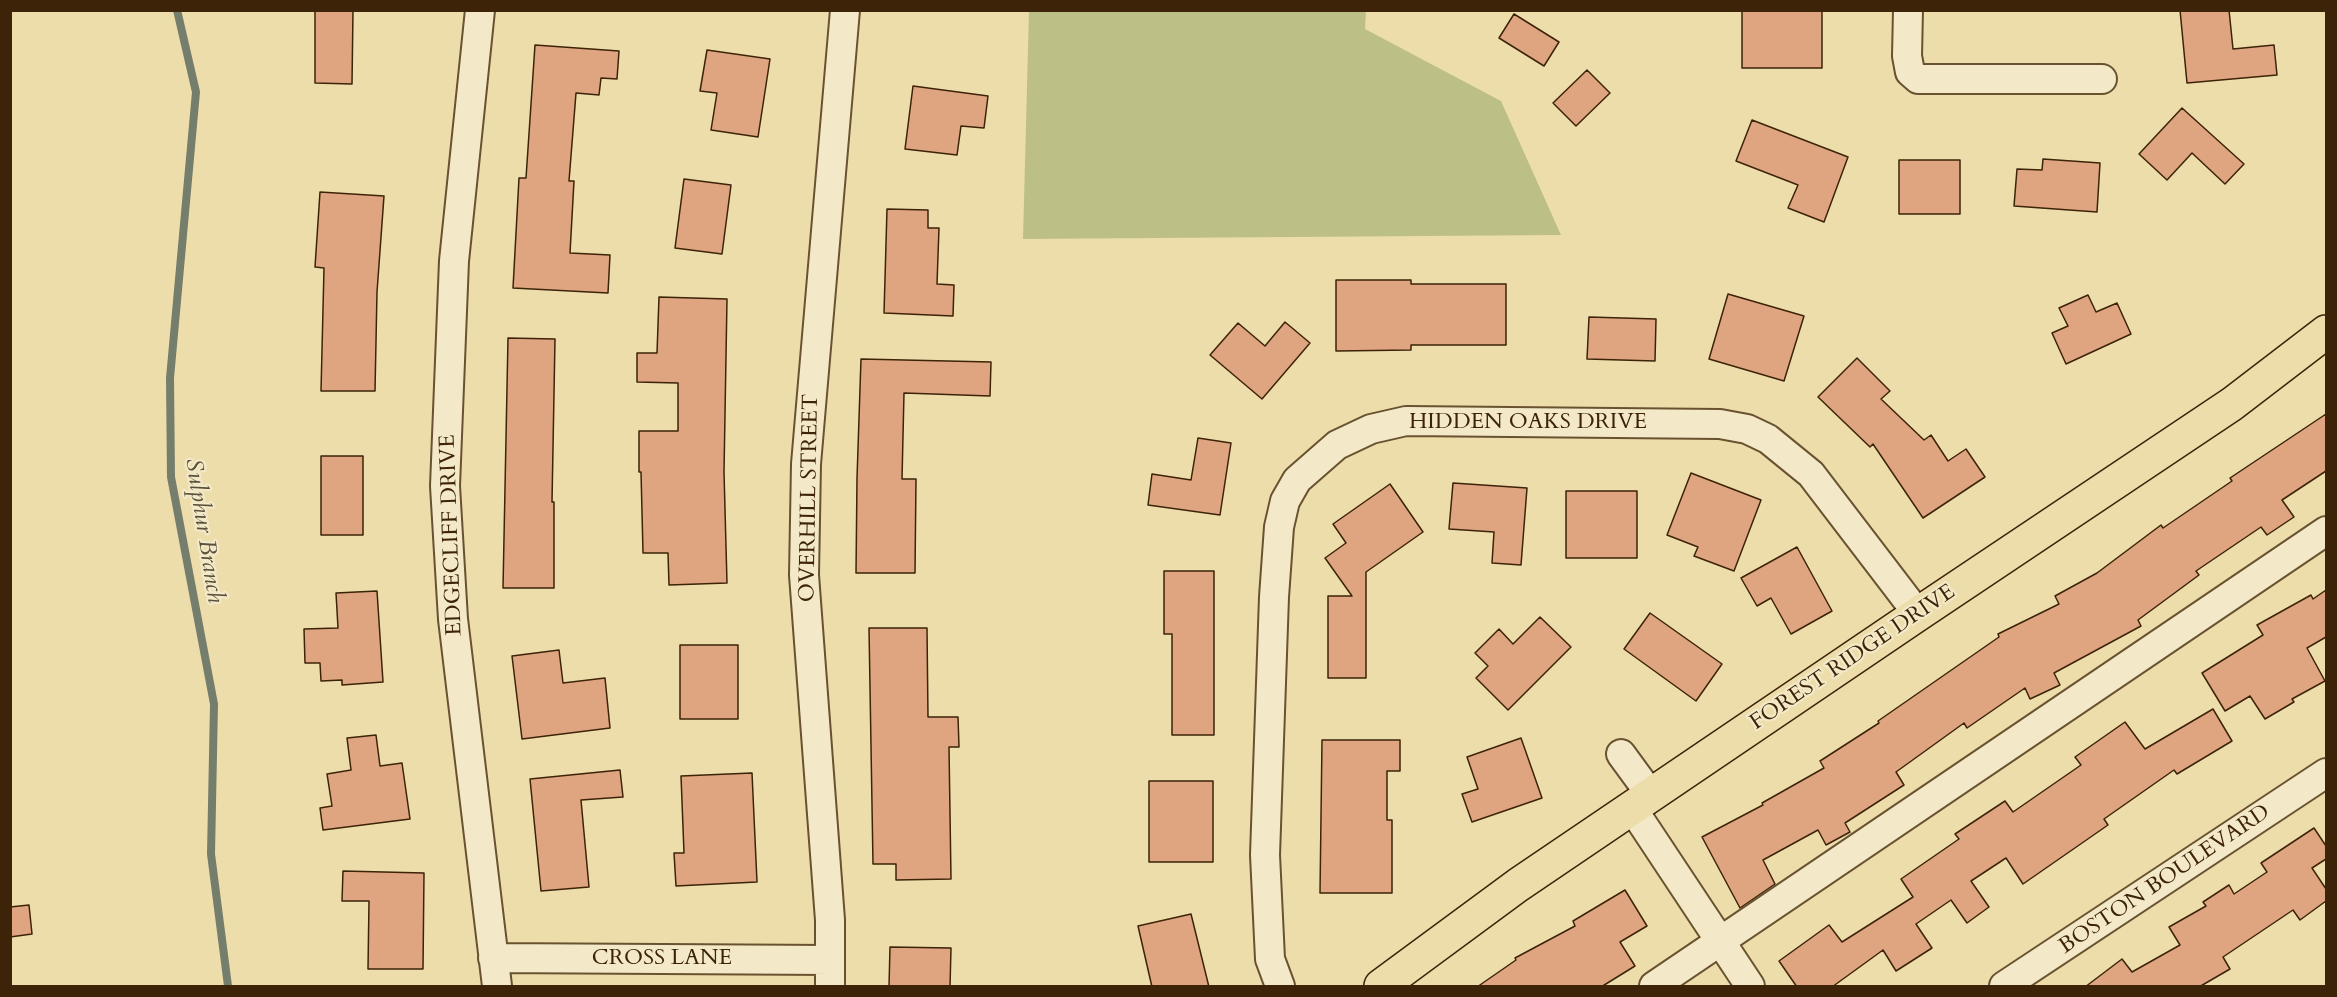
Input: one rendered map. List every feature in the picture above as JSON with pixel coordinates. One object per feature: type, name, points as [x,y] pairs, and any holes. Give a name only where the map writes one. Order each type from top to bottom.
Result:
[{"type":"main road","name":"FOREST RIDGE DRIVE","points":[[1381,987],[1518,885],[2232,404],[2326,332]]},
{"type":"street","name":"EDGECLIFF DRIVE","points":[[480,10],[454,261],[446,486],[453,619],[497,987]]},
{"type":"street","name":"OVERHILL STREET","points":[[830,973],[830,920],[804,575],[806,464],[845,10]]},
{"type":"street","points":[[1908,10],[1907,56],[1910,72],[1918,79],[2102,79]]},
{"type":"street","name":"HIDDEN OAKS DRIVE","points":[[1280,987],[1270,959],[1265,855],[1274,597],[1279,527],[1285,501],[1297,480],[1337,445],[1371,429],[1406,421],[1720,424],[1747,429],[1768,439],[1811,474],[1918,614]]},
{"type":"street","points":[[1654,987],[2326,531]]},
{"type":"street","points":[[1621,754],[1642,801],[1720,941],[1750,987]]},
{"type":"street","name":"BOSTON BOULEVARD","points":[[2004,987],[2326,773]]},
{"type":"street","name":"CROSS LANE","points":[[493,958],[830,973]]},
{"type":"green space","points":[[1029,11],[1366,11],[1365,29],[1501,101],[1561,235],[1023,239]]},
{"type":"building","points":[[315,10],[353,10],[352,84],[315,83]]},
{"type":"building","points":[[1742,10],[1822,10],[1822,68],[1742,68]]},
{"type":"building","points":[[2180,10],[2229,10],[2233,49],[2274,45],[2277,75],[2187,83]]},
{"type":"building","points":[[1514,14],[1559,42],[1544,66],[1499,38]]},
{"type":"building","points":[[535,45],[619,51],[617,79],[601,78],[599,95],[576,93],[569,181],[574,181],[570,253],[610,255],[608,293],[513,288],[519,178],[526,178]]},
{"type":"building","points":[[707,50],[770,59],[758,137],[711,130],[717,93],[700,91]]},
{"type":"building","points":[[1587,70],[1610,93],[1576,126],[1553,103]]},
{"type":"building","points":[[913,86],[988,96],[984,128],[961,126],[957,155],[905,149]]},
{"type":"building","points":[[2182,108],[2244,164],[2225,184],[2192,153],[2167,180],[2139,154]]},
{"type":"building","points":[[1752,120],[1848,157],[1824,222],[1788,208],[1798,185],[1736,161]]},
{"type":"building","points":[[2043,159],[2100,163],[2097,212],[2014,206],[2017,169],[2042,170]]},
{"type":"building","points":[[1899,160],[1960,160],[1960,214],[1899,214]]},
{"type":"building","points":[[684,179],[731,185],[722,254],[675,248]]},
{"type":"building","points":[[320,192],[384,196],[377,292],[375,391],[321,391],[324,268],[315,267]]},
{"type":"building","points":[[887,209],[928,210],[928,228],[939,228],[937,284],[954,285],[953,316],[884,313]]},
{"type":"building","points":[[1336,280],[1411,280],[1411,284],[1506,284],[1506,345],[1411,345],[1411,350],[1336,351]]},
{"type":"building","points":[[1728,294],[1804,316],[1784,381],[1709,359]]},
{"type":"building","points":[[2088,295],[2096,312],[2117,303],[2131,334],[2066,364],[2052,333],[2068,326],[2059,308]]},
{"type":"building","points":[[659,297],[727,299],[724,472],[727,583],[669,585],[668,553],[643,553],[639,431],[678,431],[678,383],[637,382],[637,353],[657,353]]},
{"type":"building","points":[[1589,317],[1656,319],[1655,361],[1587,359]]},
{"type":"building","points":[[1285,322],[1310,343],[1262,399],[1210,355],[1238,323],[1265,346]]},
{"type":"building","points":[[508,338],[555,339],[552,502],[554,502],[554,588],[503,588]]},
{"type":"building","points":[[1857,358],[1890,391],[1881,399],[1924,440],[1931,435],[1948,461],[1966,449],[1985,477],[1923,518],[1873,444],[1870,447],[1818,397]]},
{"type":"building","points":[[861,359],[991,362],[990,396],[904,393],[902,479],[916,479],[915,573],[856,573]]},
{"type":"building","points":[[2326,414],[2326,471],[2282,500],[2294,517],[2267,535],[2261,527],[2196,571],[2199,575],[2138,620],[2141,626],[2054,673],[2060,685],[2030,699],[2025,688],[1967,728],[1964,723],[1896,772],[1904,785],[1845,823],[1850,832],[1826,845],[1818,830],[1763,860],[1775,884],[1740,908],[1702,837],[1763,805],[1762,803],[1824,768],[1820,761],[1879,723],[1878,721],[1999,637],[1998,634],[2059,604],[2055,596],[2097,573],[2161,525],[2163,528],[2232,481],[2230,478]]},
{"type":"building","points":[[1198,438],[1231,443],[1220,515],[1148,505],[1152,474],[1191,480]]},
{"type":"building","points":[[321,456],[363,456],[363,535],[321,535]]},
{"type":"building","points":[[1691,473],[1761,500],[1734,571],[1694,556],[1698,547],[1667,535]]},
{"type":"building","points":[[1453,483],[1527,488],[1521,565],[1492,563],[1494,532],[1449,529]]},
{"type":"building","points":[[1390,484],[1423,532],[1366,572],[1366,678],[1328,678],[1328,596],[1352,596],[1325,558],[1346,543],[1333,524]]},
{"type":"building","points":[[1566,491],[1637,491],[1637,558],[1566,558]]},
{"type":"building","points":[[1797,547],[1832,611],[1791,634],[1771,598],[1757,606],[1741,578]]},
{"type":"building","points":[[1164,571],[1214,571],[1214,735],[1172,735],[1172,634],[1164,634]]},
{"type":"building","points":[[2326,590],[2326,637],[2307,648],[2325,681],[2292,699],[2294,702],[2265,719],[2250,696],[2225,711],[2202,673],[2263,635],[2257,625],[2311,595],[2313,599]]},
{"type":"building","points":[[377,591],[383,682],[342,685],[342,680],[321,681],[320,663],[305,663],[304,629],[338,628],[336,593]]},
{"type":"building","points":[[1650,613],[1722,664],[1696,701],[1624,649]]},
{"type":"building","points":[[1540,617],[1571,647],[1508,710],[1476,678],[1488,666],[1475,653],[1499,629],[1513,644]]},
{"type":"building","points":[[869,628],[927,628],[928,717],[958,717],[959,747],[949,747],[951,879],[896,880],[896,864],[873,864]]},
{"type":"building","points":[[680,645],[738,645],[738,719],[680,719]]},
{"type":"building","points":[[559,650],[563,683],[605,678],[610,728],[522,739],[512,656]]},
{"type":"building","points":[[2213,709],[2232,741],[2177,774],[2174,770],[2104,819],[2108,825],[2023,884],[2006,858],[1971,881],[1989,907],[1967,923],[1951,900],[1916,924],[1932,948],[1896,971],[1883,950],[1832,987],[1797,987],[1779,961],[1829,925],[1842,942],[1913,897],[1901,879],[1959,839],[1955,834],[2005,801],[2013,812],[2081,765],[2075,757],[2125,722],[2145,749]]},
{"type":"building","points":[[376,735],[380,766],[402,763],[410,819],[323,830],[320,808],[332,806],[327,774],[351,770],[347,738]]},
{"type":"building","points":[[1521,738],[1542,798],[1472,822],[1462,794],[1478,789],[1467,757]]},
{"type":"building","points":[[1322,740],[1400,740],[1400,771],[1387,771],[1387,820],[1392,820],[1392,893],[1320,893]]},
{"type":"building","points":[[620,770],[623,797],[581,800],[589,887],[541,891],[530,779]]},
{"type":"building","points":[[752,773],[757,882],[676,886],[674,853],[684,853],[681,776]]},
{"type":"building","points":[[1149,781],[1213,781],[1213,862],[1149,862]]},
{"type":"building","points":[[2314,828],[2326,846],[2326,859],[2312,868],[2326,889],[2326,901],[2300,920],[2293,910],[2223,957],[2230,969],[2199,987],[2085,987],[2122,959],[2132,972],[2180,945],[2169,927],[2206,906],[2203,902],[2229,885],[2234,894],[2267,872],[2261,863]]},
{"type":"building","points":[[343,871],[424,873],[423,969],[368,969],[369,901],[342,901]]},
{"type":"building","points":[[1625,890],[1647,926],[1620,942],[1635,966],[1601,987],[1477,987],[1516,960],[1515,958],[1575,926],[1573,921]]},
{"type":"building","points":[[29,905],[32,934],[10,937],[10,907]]},
{"type":"building","points":[[1191,914],[1209,987],[1152,987],[1138,926]]},
{"type":"building","points":[[890,947],[951,948],[950,987],[889,987]]},
{"type":"waterway","name":"Sulphur Branch","points":[[177,10],[196,92],[170,378],[171,477],[214,704],[211,854],[228,986]]}]
